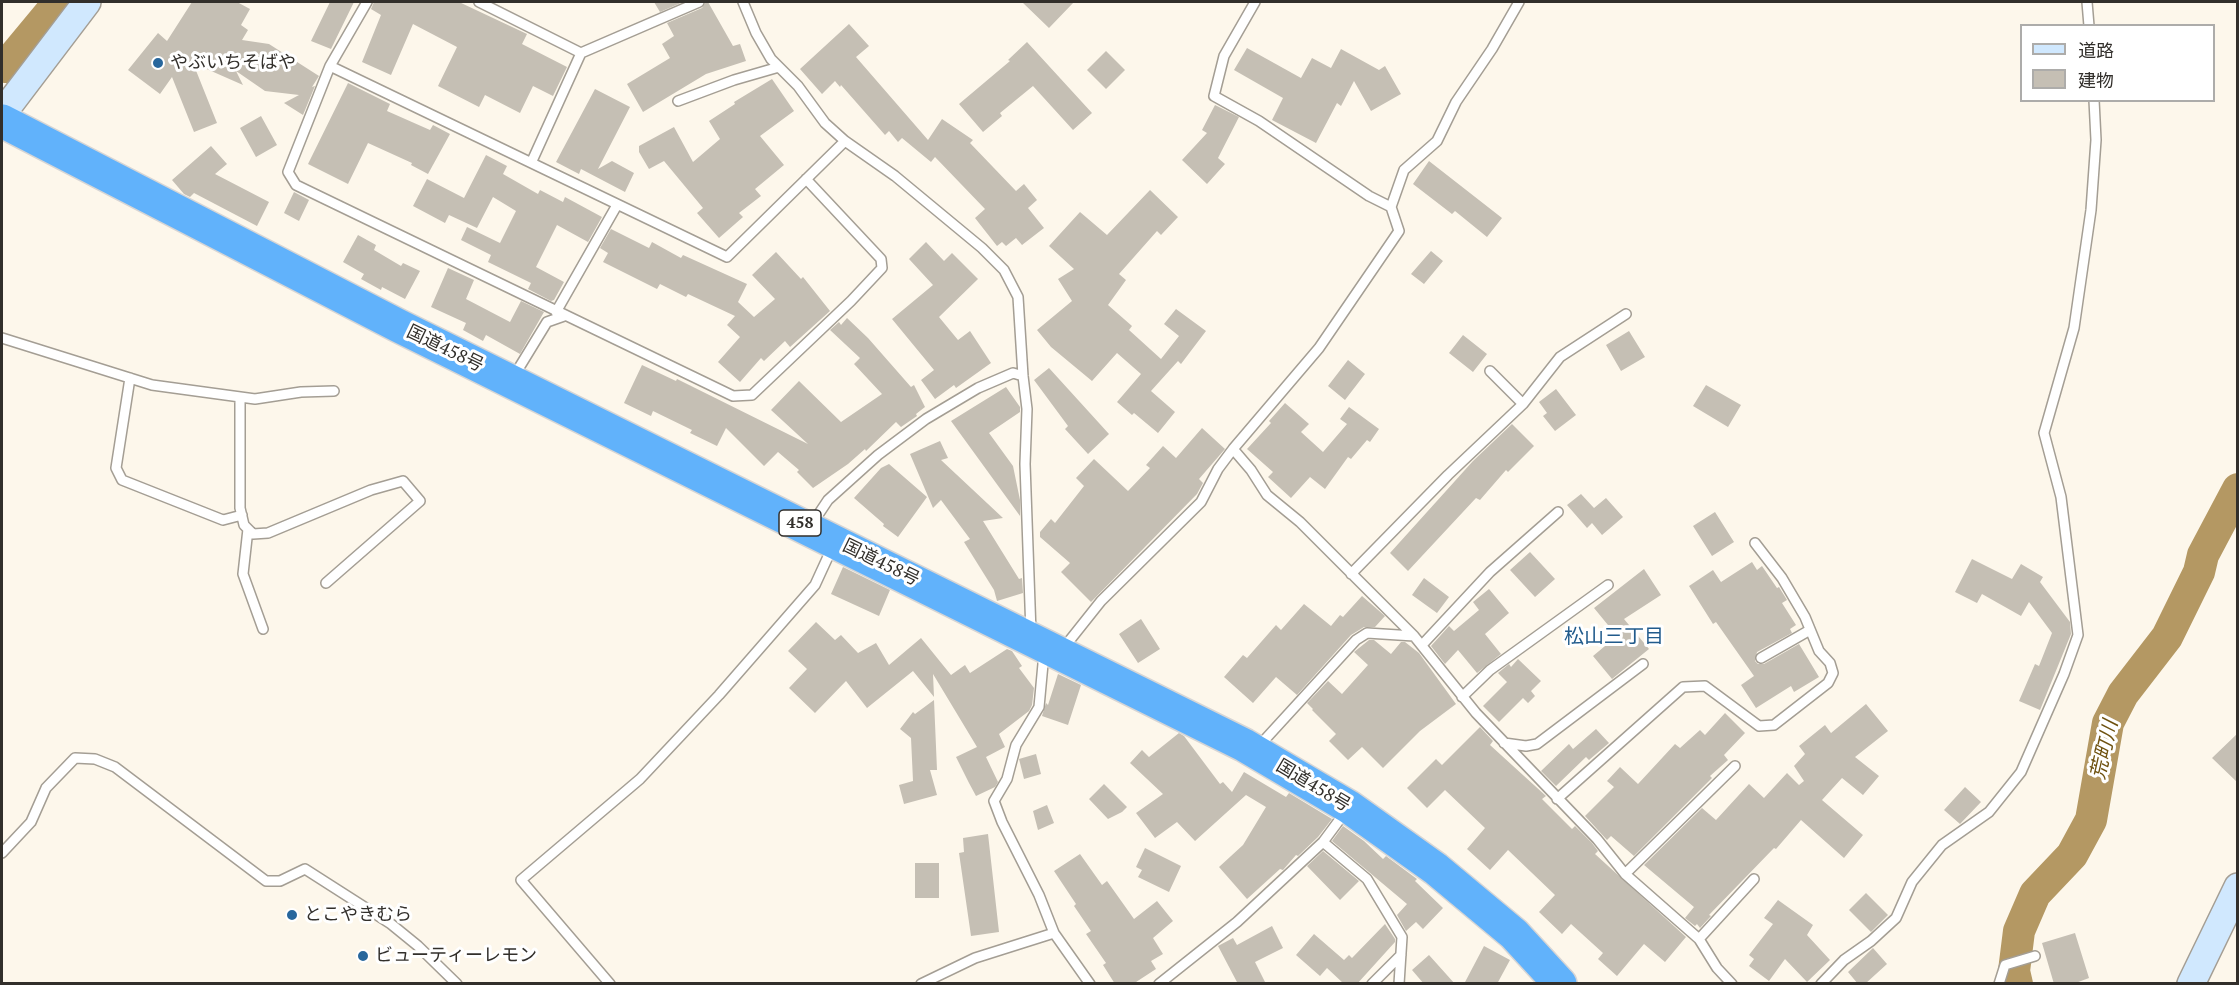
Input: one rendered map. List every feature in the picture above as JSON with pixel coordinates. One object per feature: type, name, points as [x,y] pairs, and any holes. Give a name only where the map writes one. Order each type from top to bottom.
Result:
[{"type":"highway","name":"国道458号","points":[[2,121],[389,321],[822,534],[1254,751],[1349,807],[1436,869],[1514,934],[1560,984]]},
{"type":"street","points":[[2,114],[87,2]]},
{"type":"street","points":[[2191,984],[2230,915],[2238,887]]},
{"type":"lane","points":[[367,2],[330,66],[288,172],[296,185],[733,396],[752,395],[851,301],[882,268],[881,259],[806,179]]},
{"type":"lane","points":[[532,161],[581,53],[699,2]]},
{"type":"lane","points":[[743,2],[756,33],[771,59],[798,86],[825,123],[845,141],[895,176],[982,248],[1004,270],[1018,297],[1027,409],[1025,464],[1045,645],[1039,707],[1016,745],[1007,779],[994,801],[1002,822],[1039,895],[1054,933],[1090,984]]},
{"type":"lane","points":[[1255,2],[1224,56],[1214,96],[1259,121],[1370,196],[1391,207]]},
{"type":"lane","points":[[1045,645],[1101,601],[1201,502],[1218,469],[1233,449],[1319,348],[1399,231],[1391,207],[1404,170],[1437,141],[1456,102],[1520,2]]},
{"type":"lane","points":[[2087,2],[2089,24]]},
{"type":"lane","points":[[486,3],[581,53]]},
{"type":"lane","points":[[330,66],[532,161],[617,205],[727,257],[845,141]]},
{"type":"lane","points":[[678,101],[779,67]]},
{"type":"lane","points":[[1821,984],[1844,960],[1871,941],[1896,918],[1912,882],[1942,845],[1989,812],[2021,772],[2064,674],[2078,635],[2061,497],[2044,433],[2074,328],[2091,210],[2096,140],[2094,102]]},
{"type":"lane","points":[[510,381],[547,322],[560,314],[617,205]]},
{"type":"lane","points":[[1351,574],[1523,404],[1560,357],[1626,314]]},
{"type":"lane","points":[[2,338],[152,385],[255,399],[301,392],[334,391]]},
{"type":"lane","points":[[1490,371],[1523,404]]},
{"type":"lane","points":[[610,984],[521,880],[640,778],[719,695],[815,585],[827,555],[822,534],[828,500],[878,455],[926,418],[978,388],[1013,374],[1023,376]]},
{"type":"lane","points":[[130,378],[116,468],[122,480],[223,520],[242,515]]},
{"type":"lane","points":[[240,398],[240,498],[244,525],[253,534],[268,533],[371,490],[403,481],[420,501],[326,583]]},
{"type":"lane","points":[[1233,449],[1251,470],[1267,495],[1299,522],[1414,636],[1462,697],[1597,839],[1625,874],[1699,939],[1717,968],[1732,984]]},
{"type":"lane","points":[[1422,645],[1490,572],[1558,512]]},
{"type":"lane","points":[[248,529],[243,574],[263,629]]},
{"type":"lane","points":[[1557,799],[1683,687],[1706,686],[1759,726],[1774,725],[1828,683],[1833,674],[1830,663],[1819,651],[1782,578],[1755,543]]},
{"type":"lane","points":[[1462,697],[1490,670],[1608,585]]},
{"type":"lane","points":[[1761,658],[1810,630]]},
{"type":"lane","points":[[1254,751],[1356,640],[1366,633],[1414,636]]},
{"type":"lane","points":[[1504,743],[1526,746],[1537,744],[1643,664]]},
{"type":"lane","points":[[2,853],[31,822],[46,788],[75,758],[95,759],[115,767],[266,880],[280,881],[305,869],[391,924],[418,946],[457,984]]},
{"type":"lane","points":[[1625,874],[1736,766]]},
{"type":"lane","points":[[1159,984],[1237,922],[1323,842],[1349,807]]},
{"type":"lane","points":[[1323,842],[1367,879],[1402,937],[1399,984]]},
{"type":"lane","points":[[1699,939],[1754,879]]},
{"type":"lane","points":[[921,984],[975,958],[1054,933]]},
{"type":"lane","points":[[1372,984],[1401,955]]},
{"type":"lane","points":[[2000,984],[2005,965],[2035,956]]},
{"type":"building","points":[[192,2],[237,2],[250,9],[241,25],[248,30],[242,40],[269,44],[319,76],[312,87],[315,86],[303,115],[284,103],[299,95],[265,91],[236,71],[243,85],[193,63],[217,123],[194,132],[172,77],[160,94],[128,70],[158,33],[167,41]]},
{"type":"building","points":[[330,2],[354,2],[331,49],[311,41]]},
{"type":"building","points":[[374,2],[459,2],[527,34],[522,44],[567,67],[553,96],[533,86],[520,113],[485,95],[479,107],[438,86],[457,47],[413,24],[391,75],[362,62],[381,15],[371,9]]},
{"type":"building","points":[[654,2],[683,2],[660,12]]},
{"type":"building","points":[[706,2],[733,46],[740,44],[746,61],[706,74],[643,112],[627,84],[670,58],[662,44],[674,36],[667,23],[702,8]]},
{"type":"building","points":[[1022,2],[1074,2],[1049,28]]},
{"type":"building","points":[[849,24],[869,46],[856,57],[928,140],[942,119],[973,140],[970,143],[1016,191],[1024,184],[1037,200],[1028,208],[1044,228],[1022,245],[1016,238],[1006,246],[1002,242],[997,246],[975,218],[985,209],[935,157],[931,162],[902,138],[898,142],[889,131],[885,135],[835,81],[822,94],[800,69]]},
{"type":"building","points":[[1027,42],[1092,113],[1073,130],[1033,86],[1000,113],[1002,116],[983,132],[959,104],[1010,61],[1008,60]]},
{"type":"building","points":[[1247,48],[1301,78],[1312,58],[1331,68],[1341,49],[1379,70],[1385,66],[1401,94],[1371,111],[1354,81],[1341,106],[1337,103],[1316,143],[1272,120],[1283,98],[1234,70]]},
{"type":"building","points":[[1106,51],[1125,70],[1106,89],[1087,70]]},
{"type":"building","points":[[772,79],[794,111],[760,136],[784,165],[755,189],[761,196],[739,213],[743,217],[719,238],[697,213],[703,208],[664,161],[649,169],[639,152],[639,146],[674,127],[693,162],[720,139],[709,121],[735,104],[734,102]]},
{"type":"building","points":[[348,83],[390,104],[387,111],[430,130],[433,125],[450,134],[428,174],[411,165],[412,163],[368,143],[348,184],[308,164]]},
{"type":"building","points":[[595,89],[630,107],[598,169],[612,161],[634,173],[625,192],[581,169],[579,174],[556,162]]},
{"type":"building","points":[[1215,105],[1239,117],[1218,158],[1225,164],[1207,184],[1182,160],[1207,133],[1202,130]]},
{"type":"building","points":[[261,116],[277,145],[256,157],[240,128]]},
{"type":"building","points":[[211,146],[227,164],[215,174],[269,202],[257,226],[194,193],[190,197],[184,194],[172,180]]},
{"type":"building","points":[[486,155],[507,166],[503,174],[538,194],[540,190],[563,202],[565,197],[602,217],[588,242],[557,225],[536,267],[564,282],[554,300],[551,301],[528,289],[531,283],[488,262],[491,255],[461,240],[467,227],[500,243],[516,211],[493,197],[477,228],[449,215],[445,223],[413,206],[427,179],[464,198]]},
{"type":"building","points":[[1429,161],[1502,218],[1487,237],[1455,211],[1452,214],[1413,184]]},
{"type":"building","points":[[1150,190],[1178,217],[1161,235],[1157,231],[1119,274],[1126,280],[1108,305],[1132,326],[1129,330],[1161,359],[1179,336],[1164,324],[1176,309],[1206,331],[1181,364],[1178,361],[1151,391],[1175,412],[1158,433],[1117,402],[1141,374],[1117,353],[1092,381],[1051,347],[1037,330],[1072,301],[1058,279],[1074,269],[1049,246],[1080,212],[1107,235]]},
{"type":"building","points":[[294,192],[309,200],[299,221],[284,213]]},
{"type":"building","points":[[611,229],[649,248],[652,242],[681,258],[683,255],[747,284],[738,302],[754,317],[775,299],[752,275],[776,252],[801,279],[803,277],[830,311],[790,347],[785,341],[764,361],[761,358],[740,382],[718,362],[740,337],[727,325],[735,316],[660,284],[657,289],[603,262],[608,253],[600,248]]},
{"type":"building","points":[[358,235],[376,245],[374,250],[401,266],[403,263],[420,271],[405,299],[361,279],[364,274],[343,262]]},
{"type":"building","points":[[926,242],[944,261],[952,253],[978,279],[939,317],[958,340],[970,331],[991,363],[956,388],[954,385],[935,399],[921,380],[934,370],[892,319],[933,285],[909,259]]},
{"type":"building","points":[[1431,251],[1443,261],[1424,284],[1411,274]]},
{"type":"building","points":[[448,268],[474,280],[466,299],[510,322],[521,301],[544,312],[520,354],[486,335],[483,341],[463,330],[466,323],[431,307]]},
{"type":"building","points":[[847,318],[911,387],[914,385],[925,407],[901,427],[896,422],[866,451],[865,449],[848,464],[813,488],[797,472],[799,470],[778,452],[764,466],[726,428],[717,446],[690,433],[692,430],[653,411],[651,416],[624,403],[642,365],[676,381],[677,379],[808,444],[771,410],[799,381],[841,422],[882,394],[854,364],[860,358],[830,330],[839,322],[841,325]]},
{"type":"building","points":[[1629,331],[1645,357],[1621,371],[1606,345]]},
{"type":"building","points":[[1463,335],[1487,354],[1473,372],[1449,353]]},
{"type":"building","points":[[1348,360],[1365,374],[1345,400],[1328,386]]},
{"type":"building","points":[[1049,368],[1109,434],[1088,454],[1065,429],[1068,426],[1034,380]]},
{"type":"building","points":[[1706,385],[1741,405],[1728,427],[1693,406]]},
{"type":"building","points":[[1006,387],[1020,407],[1020,412],[989,433],[1013,466],[1020,500],[1020,516],[951,421]]},
{"type":"building","points":[[1556,389],[1576,415],[1555,431],[1543,416],[1547,413],[1539,402]]},
{"type":"building","points":[[1285,403],[1309,424],[1301,432],[1323,452],[1347,424],[1340,419],[1349,407],[1379,429],[1370,442],[1367,440],[1351,459],[1348,457],[1325,489],[1310,477],[1291,498],[1268,477],[1273,472],[1247,449],[1271,423],[1269,421]]},
{"type":"building","points":[[1512,424],[1534,446],[1508,472],[1506,470],[1480,500],[1476,498],[1408,571],[1390,553],[1473,461]]},
{"type":"building","points":[[1202,428],[1225,449],[1199,479],[1203,483],[1197,494],[1091,602],[1061,572],[1070,563],[1040,537],[1040,532],[1051,519],[1055,523],[1084,486],[1076,478],[1094,459],[1128,491],[1150,468],[1146,465],[1163,446],[1176,458]]},
{"type":"building","points":[[940,441],[948,458],[941,460],[1003,518],[983,521],[1019,579],[1022,578],[1023,593],[997,601],[994,590],[964,542],[970,539],[941,500],[933,508],[910,454]]},
{"type":"building","points":[[889,464],[927,497],[898,537],[854,498],[881,468]]},
{"type":"building","points":[[1581,494],[1594,508],[1606,498],[1623,517],[1602,535],[1592,523],[1587,528],[1567,505]]},
{"type":"building","points":[[1715,512],[1734,542],[1712,556],[1693,526]]},
{"type":"building","points":[[1530,552],[1555,579],[1535,597],[1510,570]]},
{"type":"building","points":[[1972,559],[2012,579],[2021,564],[2043,577],[2040,582],[2070,622],[2071,634],[2040,710],[2019,701],[2035,664],[2039,666],[2052,633],[2029,602],[2021,616],[1982,594],[1977,603],[1955,592]]},
{"type":"building","points":[[1752,562],[1757,570],[1762,566],[1777,588],[1779,587],[1787,600],[1782,603],[1796,625],[1790,629],[1792,633],[1757,652],[1755,661],[1758,664],[1764,664],[1799,644],[1819,677],[1794,692],[1791,686],[1756,708],[1741,685],[1754,676],[1716,622],[1713,624],[1689,586],[1713,570],[1721,582]]},
{"type":"building","points":[[843,567],[890,590],[879,616],[831,594]]},
{"type":"building","points":[[1644,569],[1661,595],[1624,619],[1649,649],[1612,679],[1593,656],[1617,636],[1594,608]]},
{"type":"building","points":[[1424,578],[1449,597],[1437,613],[1412,595]]},
{"type":"building","points":[[1489,589],[1509,613],[1485,634],[1501,654],[1477,673],[1458,650],[1445,664],[1431,646],[1449,626],[1454,631],[1479,610],[1473,602]]},
{"type":"building","points":[[1362,596],[1385,616],[1375,627],[1364,627],[1351,635],[1297,695],[1276,677],[1253,703],[1224,677],[1243,655],[1247,658],[1276,625],[1281,630],[1304,604],[1331,626],[1340,615],[1343,617]]},
{"type":"building","points":[[1141,619],[1160,649],[1138,663],[1119,634]]},
{"type":"building","points":[[816,622],[835,640],[841,635],[858,653],[876,643],[889,665],[921,638],[951,675],[965,665],[970,673],[1007,649],[1012,651],[1022,666],[1019,668],[1034,688],[1032,705],[1029,711],[999,734],[1005,747],[986,757],[998,782],[995,787],[976,796],[956,757],[977,747],[933,674],[934,697],[913,671],[867,708],[846,681],[815,713],[789,688],[807,669],[788,651]]},
{"type":"building","points":[[1369,640],[1374,640],[1391,654],[1401,642],[1405,642],[1419,653],[1456,704],[1420,731],[1383,768],[1362,747],[1348,760],[1329,741],[1336,734],[1307,703],[1328,681],[1342,694],[1368,665],[1354,652]]},
{"type":"building","points":[[1518,659],[1541,681],[1531,691],[1535,696],[1528,703],[1523,698],[1499,722],[1483,706],[1507,682],[1498,673],[1509,664],[1511,667]]},
{"type":"building","points":[[1058,674],[1081,685],[1068,725],[1042,716]]},
{"type":"building","points":[[934,700],[937,770],[930,770],[937,795],[904,804],[899,785],[913,781],[911,738],[900,729],[913,712],[915,714]]},
{"type":"building","points":[[1866,704],[1888,731],[1855,757],[1879,776],[1863,795],[1842,778],[1822,800],[1863,835],[1844,858],[1801,820],[1776,849],[1774,848],[1709,915],[1711,916],[1700,928],[1685,918],[1694,907],[1644,865],[1702,808],[1716,820],[1749,784],[1764,798],[1787,773],[1799,785],[1804,781],[1794,766],[1805,754],[1799,746],[1825,725],[1831,733]]},
{"type":"building","points":[[1725,713],[1745,733],[1724,755],[1728,760],[1634,856],[1611,836],[1607,840],[1585,816],[1614,787],[1607,781],[1620,767],[1638,784],[1675,744],[1680,748],[1700,730],[1705,735]]},
{"type":"building","points":[[1480,727],[1493,741],[1490,745],[1546,796],[1542,799],[1572,829],[1575,826],[1592,843],[1598,851],[1595,854],[1686,937],[1665,962],[1644,944],[1617,976],[1598,959],[1603,953],[1571,924],[1562,934],[1539,912],[1555,895],[1508,850],[1490,870],[1467,849],[1485,828],[1445,790],[1427,808],[1407,788],[1436,759],[1442,765]]},
{"type":"building","points":[[1596,729],[1609,743],[1589,760],[1586,757],[1556,786],[1541,771],[1569,744],[1573,749]]},
{"type":"building","points":[[1179,733],[1184,736],[1220,784],[1223,782],[1232,792],[1244,772],[1286,797],[1289,793],[1332,819],[1318,837],[1298,856],[1296,855],[1283,870],[1280,869],[1247,899],[1219,867],[1243,845],[1266,807],[1246,795],[1195,841],[1177,822],[1155,838],[1136,813],[1163,794],[1130,763],[1142,750],[1149,757]]},
{"type":"building","points":[[2238,733],[2238,783],[2212,758]]},
{"type":"building","points":[[1036,754],[1041,774],[1024,779],[1019,759]]},
{"type":"building","points":[[1104,784],[1127,807],[1108,819],[1089,799]]},
{"type":"building","points":[[1965,787],[1981,802],[1960,824],[1944,810]]},
{"type":"building","points":[[1047,805],[1054,823],[1038,830],[1033,811]]},
{"type":"building","points":[[1343,826],[1383,859],[1386,856],[1417,879],[1415,881],[1443,908],[1423,929],[1416,922],[1406,931],[1397,915],[1407,904],[1332,841]]},
{"type":"building","points":[[988,834],[999,932],[971,936],[959,853],[964,852],[963,838]]},
{"type":"building","points":[[1145,848],[1181,866],[1169,892],[1138,877],[1142,870],[1136,867]]},
{"type":"building","points":[[1323,851],[1359,881],[1340,900],[1307,866]]},
{"type":"building","points":[[1080,854],[1102,885],[1107,881],[1134,919],[1157,901],[1173,921],[1153,938],[1163,954],[1151,961],[1156,969],[1133,984],[1115,984],[1103,965],[1106,963],[1086,934],[1091,931],[1054,871]]},
{"type":"building","points":[[915,863],[939,863],[939,898],[915,898]]},
{"type":"building","points":[[1866,893],[1888,915],[1871,932],[1849,910]]},
{"type":"building","points":[[1778,900],[1813,925],[1807,935],[1830,960],[1807,982],[1785,959],[1769,981],[1749,966],[1754,959],[1749,955],[1773,924],[1764,918]]},
{"type":"building","points":[[1385,924],[1395,942],[1357,984],[1344,984],[1327,968],[1320,976],[1296,955],[1314,934],[1344,960],[1349,955],[1352,958]]},
{"type":"building","points":[[1272,926],[1283,948],[1255,962],[1266,984],[1238,984],[1218,946],[1233,938],[1237,945]]},
{"type":"building","points":[[2075,933],[2089,978],[2073,984],[2054,984],[2042,943]]},
{"type":"building","points":[[1484,946],[1510,960],[1497,984],[1464,984]]},
{"type":"building","points":[[1873,948],[1887,964],[1865,984],[1858,984],[1848,972]]},
{"type":"building","points":[[1429,955],[1455,984],[1424,984],[1412,970]]},
{"type":"waterway","points":[[5,67],[59,2]]},
{"type":"waterway","name":"荒町川","points":[[2017,984],[2014,971],[2019,931],[2035,894],[2072,855],[2091,820],[2108,723],[2123,694],[2167,637],[2199,572],[2203,555],[2238,489]]},
{"type":"place","name":"やぶいちそばや","points":[[158,63]]},
{"type":"place","name":"とこやきむら","points":[[292,915]]},
{"type":"place","name":"ビューティーレモン","points":[[363,956]]},
{"type":"district","name":"松山三丁目","points":[[1614,637]]}]
